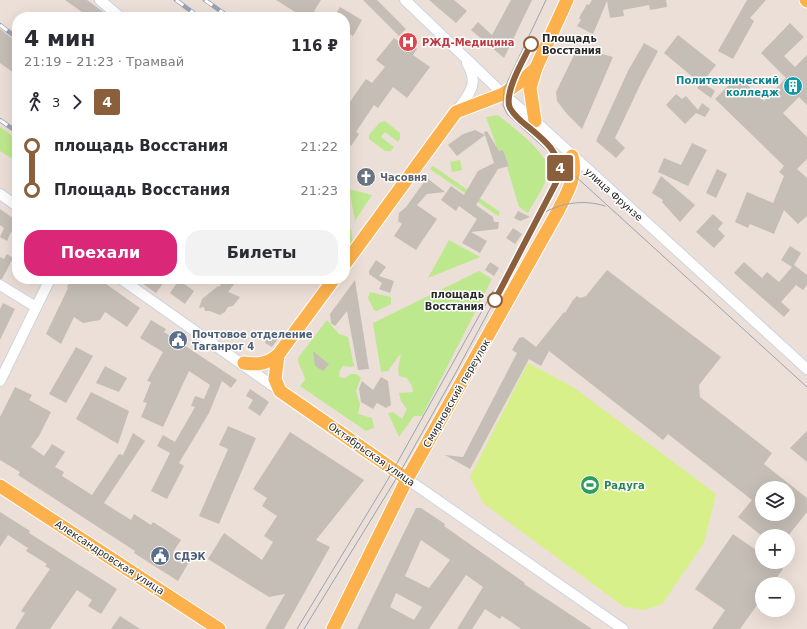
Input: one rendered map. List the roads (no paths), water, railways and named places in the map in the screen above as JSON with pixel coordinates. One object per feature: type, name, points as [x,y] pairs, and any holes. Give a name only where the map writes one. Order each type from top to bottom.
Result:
[{"type":"main road","points":[[536,121],[530,88],[536,68],[567,0]]},
{"type":"main road","points":[[350,257],[456,112],[503,94],[519,83],[536,68]]},
{"type":"main road","name":"Смирновский переулок","points":[[332,629],[407,479],[558,211],[573,180],[574,162],[572,156]]},
{"type":"main road","points":[[244,363],[258,365],[270,361],[278,355],[330,284]]},
{"type":"main road","points":[[278,355],[275,379],[280,391]]},
{"type":"main road","name":"Октябрьская улица","points":[[280,391],[407,479]]},
{"type":"main road","name":"Александровская улица","points":[[0,486],[219,629]]},
{"type":"street","points":[[100,0],[114,12]]},
{"type":"street","name":"улица Фрунзе","points":[[405,0],[503,94],[536,121],[572,156],[807,369]]},
{"type":"street","points":[[456,112],[473,88],[473,72],[459,51]]},
{"type":"street","points":[[503,94],[530,88]]},
{"type":"street","points":[[0,194],[12,202]]},
{"type":"street","points":[[0,381],[48,284]]},
{"type":"street","name":"Октябрьская улица","points":[[127,284],[244,363],[280,391]]},
{"type":"street","points":[[0,285],[36,307]]},
{"type":"street","name":"Октябрьская улица","points":[[407,479],[623,629]]},
{"type":"tram line","points":[[546,0],[504,89],[503,105],[507,114],[807,387]]},
{"type":"tram line","name":"4","points":[[495,300],[560,175],[559,162],[554,151],[511,111],[509,104],[510,92],[531,44]]},
{"type":"tram line","points":[[512,112],[509,96],[520,69]]},
{"type":"tram line","points":[[304,629],[399,474],[455,374],[541,214],[560,175],[559,163],[554,151]]},
{"type":"tram line","points":[[540,215],[547,211],[571,203],[588,203],[605,206]]},
{"type":"tram line","points":[[297,629],[387,481],[493,291]]},
{"type":"railway","points":[[176,0],[192,12]]},
{"type":"railway","points":[[205,0],[222,12]]},
{"type":"railway","points":[[0,25],[12,34]]},
{"type":"railway","points":[[0,120],[12,128]]},
{"type":"place","name":"РЖД-Медицина","points":[[408,42]]},
{"type":"place","name":"Площадь Восстания","points":[[531,44]]},
{"type":"place","name":"Политехнический колледж","points":[[793,86]]},
{"type":"place","name":"Часовня","points":[[366,177]]},
{"type":"place","name":"площадь Восстания","points":[[495,300]]},
{"type":"place","name":"Почтовое отделение Таганрог 4","points":[[178,340]]},
{"type":"place","name":"Радуга","points":[[590,485]]},
{"type":"place","name":"СДЭК","points":[[160,556]]}]
